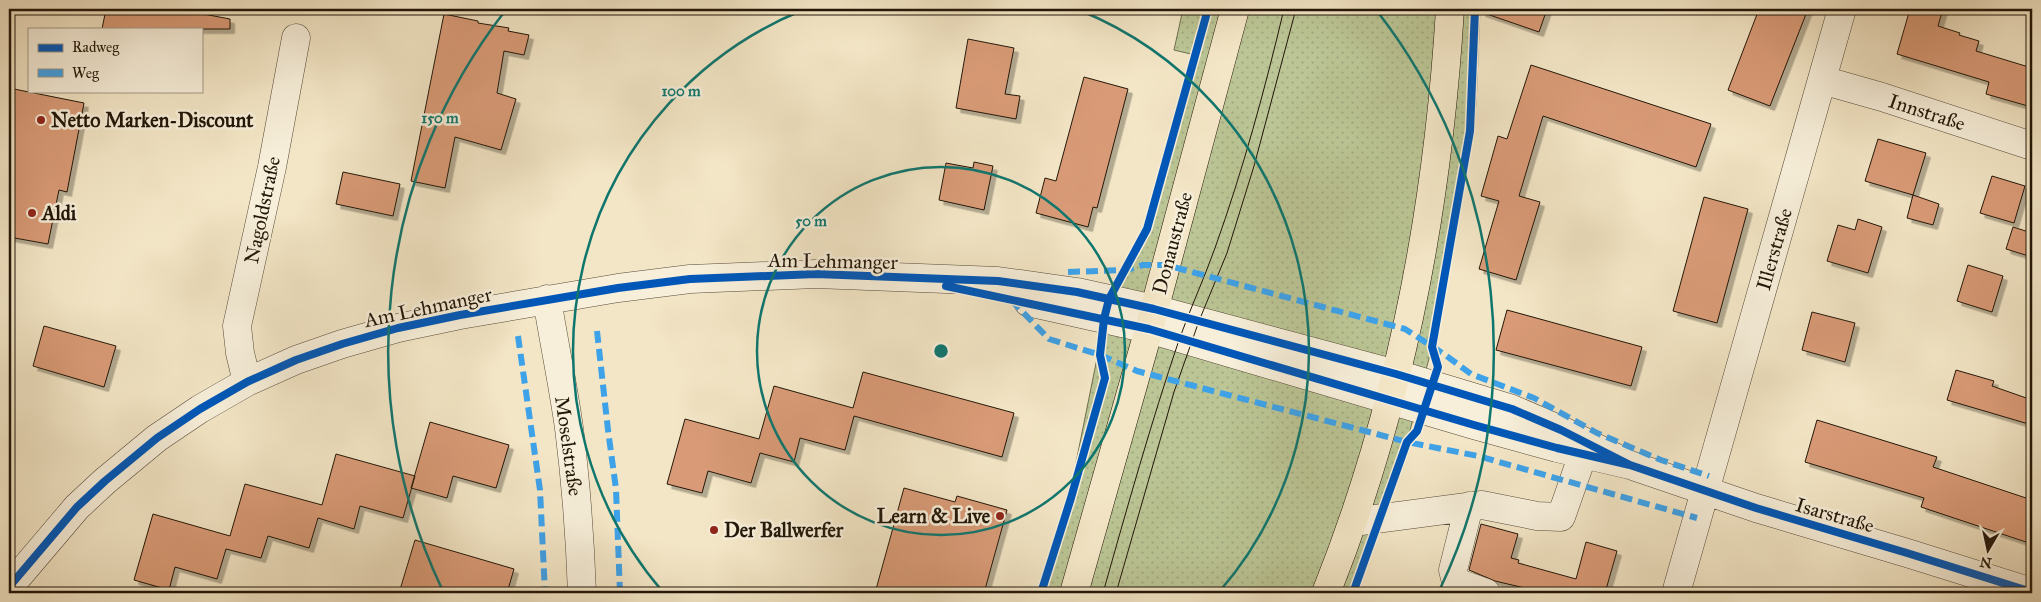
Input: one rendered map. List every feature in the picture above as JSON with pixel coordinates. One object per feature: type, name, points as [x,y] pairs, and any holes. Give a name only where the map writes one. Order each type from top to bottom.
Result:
[{"type":"main road","name":"Donaustraße","points":[[1074,593],[1235,9]]},
{"type":"main road","points":[[1326,593],[1353,522],[1396,374],[1431,190],[1442,104],[1450,9]]},
{"type":"street","name":"Illerstraße","points":[[1676,593],[1842,9]]},
{"type":"street","name":"Nagoldstraße","points":[[247,382],[240,353],[237,326],[272,166],[296,38]]},
{"type":"street","name":"Innstraße","points":[[1822,80],[1882,97],[2032,146]]},
{"type":"street","name":"Am Lehmanger","points":[[9,587],[77,507],[157,438],[200,409],[247,382],[305,357],[389,331],[460,315],[547,299],[690,279],[816,274],[998,281],[1077,292],[1151,319]]},
{"type":"street","name":"Moselstraße","points":[[547,299],[575,480],[581,543],[582,593]]},
{"type":"street","name":"Isarstraße","points":[[1151,319],[1396,374],[1512,409],[1561,430],[1630,465]]},
{"type":"street","name":"Isarstraße","points":[[1151,319],[1390,400],[1474,425],[1630,465],[1756,508],[2032,592]]},
{"type":"street","points":[[1353,522],[1482,505],[1537,516],[1561,517],[1583,454]]},
{"type":"street","points":[[1470,506],[1453,570],[1456,582],[1486,593]]},
{"type":"green space","points":[[1183,9],[1480,9],[1476,106],[1432,347],[1407,442],[1353,593],[1041,593],[1067,507],[1109,299],[1147,229],[1195,55],[1174,50]]},
{"type":"building","points":[[106,9],[177,9],[230,19],[230,29],[102,28]]},
{"type":"building","points":[[1482,9],[1547,9],[1539,32],[1481,12]]},
{"type":"building","points":[[1759,9],[1808,9],[1770,106],[1728,90]]},
{"type":"building","points":[[1910,9],[1943,9],[1938,26],[1979,41],[1976,51],[2032,68],[2032,91],[2028,106],[1986,94],[1989,82],[1897,54]]},
{"type":"building","points":[[444,14],[478,21],[478,23],[509,28],[508,31],[529,35],[524,55],[504,51],[497,93],[516,99],[501,150],[455,137],[445,188],[411,181]]},
{"type":"building","points":[[968,39],[1014,48],[1005,94],[1020,96],[1016,119],[956,108]]},
{"type":"building","points":[[1531,65],[1711,124],[1696,167],[1543,116],[1519,196],[1540,202],[1516,280],[1479,269],[1499,201],[1481,196],[1498,136],[1507,139]]},
{"type":"building","points":[[1084,77],[1128,89],[1097,208],[1093,207],[1088,227],[1036,213],[1045,178],[1056,181]]},
{"type":"building","points":[[9,88],[84,103],[67,192],[59,190],[48,244],[9,237]]},
{"type":"building","points":[[1878,139],[1926,153],[1913,195],[1865,181]]},
{"type":"building","points":[[974,162],[993,166],[984,210],[939,200],[946,163],[973,168]]},
{"type":"building","points":[[343,172],[400,184],[393,216],[336,204]]},
{"type":"building","points":[[1992,176],[2025,186],[2014,223],[1980,213]]},
{"type":"building","points":[[1913,195],[1939,204],[1933,225],[1907,218]]},
{"type":"building","points":[[1704,197],[1748,209],[1717,323],[1673,311]]},
{"type":"building","points":[[1858,219],[1882,227],[1868,273],[1827,261],[1838,225],[1855,230]]},
{"type":"building","points":[[2013,227],[2032,233],[2032,257],[2006,249]]},
{"type":"building","points":[[1968,265],[2003,276],[1992,312],[1957,301]]},
{"type":"building","points":[[1507,310],[1642,347],[1631,386],[1496,350]]},
{"type":"building","points":[[1812,312],[1855,323],[1845,362],[1802,350]]},
{"type":"building","points":[[44,326],[116,346],[104,387],[33,366]]},
{"type":"building","points":[[1956,370],[1994,381],[1992,386],[2032,400],[2032,425],[1947,400]]},
{"type":"building","points":[[863,372],[1014,413],[1002,457],[854,416],[845,450],[800,438],[794,462],[760,453],[751,483],[708,471],[702,493],[667,484],[685,419],[759,439],[774,386],[853,408]]},
{"type":"building","points":[[1817,420],[1937,457],[1933,467],[2032,500],[2032,544],[1921,507],[1924,498],[1805,462]]},
{"type":"building","points":[[430,422],[509,445],[496,488],[453,476],[447,498],[411,488]]},
{"type":"building","points":[[336,454],[415,476],[403,518],[360,506],[354,529],[318,518],[309,548],[268,536],[261,558],[226,549],[217,579],[175,567],[169,590],[134,580],[153,514],[230,536],[245,484],[322,505]]},
{"type":"building","points":[[904,488],[955,502],[957,496],[1007,510],[984,593],[875,593]]},
{"type":"building","points":[[1481,524],[1518,534],[1511,558],[1519,560],[1518,563],[1576,579],[1586,542],[1617,551],[1605,593],[1546,593],[1495,581],[1469,570]]},
{"type":"building","points":[[415,540],[514,569],[507,593],[399,593]]},
{"type":"tram line","points":[[1103,593],[1183,328],[1215,248],[1235,189],[1284,9]]},
{"type":"tram line","points":[[1116,593],[1174,392],[1199,321],[1227,253],[1254,166],[1296,9]]},
{"type":"marked path","points":[[1068,272],[1126,270],[1143,265],[1166,265],[1405,329],[1471,374],[1534,398],[1597,433],[1661,460],[1709,476]]},
{"type":"marked path","points":[[1011,300],[1049,339],[1100,355],[1137,371],[1407,442],[1478,456],[1697,518]]},
{"type":"marked path","points":[[597,331],[616,489],[620,593]]},
{"type":"marked path","points":[[518,336],[540,490],[545,593]]},
{"type":"cycle path","points":[[1041,593],[1071,498],[1105,378],[1100,355],[1104,319],[1109,299],[1147,229],[1208,9]]},
{"type":"cycle path","points":[[1353,593],[1407,442],[1417,431],[1438,367],[1432,347],[1470,131],[1475,9]]},
{"type":"cycle path","points":[[9,587],[77,507],[105,481],[157,438],[200,409],[247,382],[296,360],[398,328],[460,315],[618,288],[690,279],[816,274],[998,281],[1077,292],[1154,309],[1396,374],[1512,409],[1561,430],[1630,465]]},
{"type":"cycle path","points":[[946,286],[1149,329],[1474,425],[1557,448],[1630,465],[1756,508],[2032,592]]},
{"type":"place","name":"Netto Marken-Discount","points":[[41,120]]},
{"type":"place","name":"Aldi","points":[[32,213]]},
{"type":"place","name":"Learn & Live","points":[[1000,516]]},
{"type":"place","name":"Der Ballwerfer","points":[[714,530]]}]
